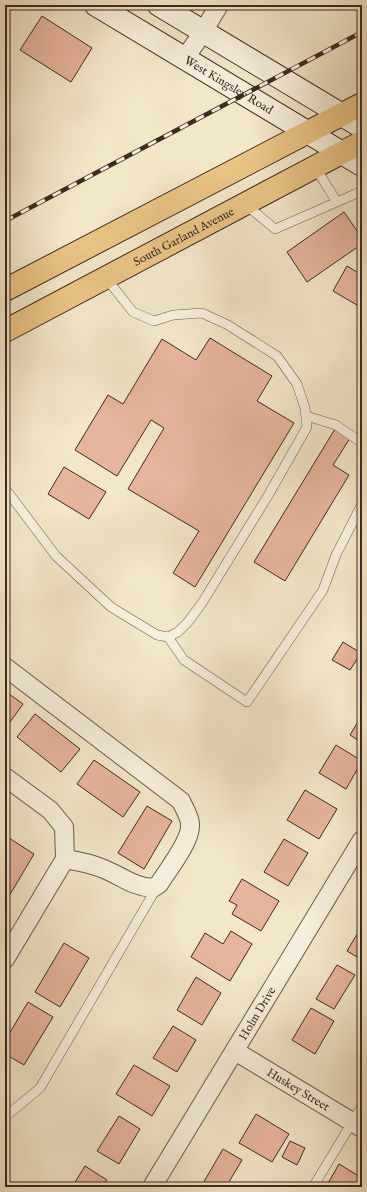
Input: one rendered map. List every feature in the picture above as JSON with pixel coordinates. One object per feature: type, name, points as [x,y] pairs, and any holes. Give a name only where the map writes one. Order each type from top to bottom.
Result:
[{"type":"main road","name":"West Kingsley Road","points":[[96,5],[362,165]]},
{"type":"main road","points":[[159,5],[362,127]]},
{"type":"main road","points":[[5,290],[362,104]]},
{"type":"main road","name":"South Garland Avenue","points":[[5,331],[362,142]]},
{"type":"street","points":[[185,58],[219,5]]},
{"type":"street","points":[[5,667],[181,802],[187,814],[190,824],[189,835],[159,884],[153,888],[137,886],[104,869],[65,859]]},
{"type":"street","points":[[5,777],[50,810],[64,827],[65,859],[5,959]]},
{"type":"street","name":"Holm Drive","points":[[152,1187],[362,840]]},
{"type":"street","name":"Huskey Street","points":[[235,1051],[357,1125]]},
{"type":"lane","points":[[315,167],[337,202]]},
{"type":"lane","points":[[245,204],[275,230],[362,191]]},
{"type":"lane","points":[[106,278],[133,312],[154,321],[173,315],[202,313],[228,325],[277,356],[297,384],[305,408],[308,427],[269,494],[202,603],[188,622],[178,632],[168,638]]},
{"type":"lane","points":[[306,416],[336,425],[362,443]]},
{"type":"lane","points":[[5,489],[56,556],[105,602],[157,635],[168,638],[184,660],[247,702],[323,590],[336,555],[362,504]]},
{"type":"lane","points":[[5,1117],[40,1088],[159,884]]},
{"type":"lane","points":[[313,1187],[357,1125],[362,1106]]},
{"type":"building","points":[[42,16],[92,48],[71,82],[20,50]]},
{"type":"building","points":[[5,143],[9,150],[5,152]]},
{"type":"building","points":[[344,212],[362,238],[362,244],[307,282],[287,252]]},
{"type":"building","points":[[347,266],[362,275],[362,308],[333,291]]},
{"type":"building","points":[[210,338],[272,376],[257,401],[294,423],[195,587],[173,573],[199,531],[128,489],[164,428],[151,420],[117,476],[75,450],[108,395],[123,404],[162,339],[196,360]]},
{"type":"building","points":[[335,429],[350,438],[333,465],[349,475],[285,581],[254,562]]},
{"type":"building","points":[[64,467],[106,492],[89,519],[48,494]]},
{"type":"building","points":[[343,642],[361,653],[350,670],[332,660]]},
{"type":"building","points":[[5,691],[23,704],[5,729]]},
{"type":"building","points":[[35,714],[80,749],[61,772],[17,737]]},
{"type":"building","points":[[362,715],[362,743],[350,735]]},
{"type":"building","points":[[336,745],[362,761],[346,789],[319,773]]},
{"type":"building","points":[[94,760],[140,792],[123,817],[77,784]]},
{"type":"building","points":[[305,790],[337,809],[319,839],[287,820]]},
{"type":"building","points":[[147,806],[172,821],[144,869],[118,853]]},
{"type":"building","points":[[9,838],[34,854],[5,903],[5,844]]},
{"type":"building","points":[[284,839],[308,853],[288,886],[264,872]]},
{"type":"building","points":[[242,879],[279,901],[261,931],[232,914],[237,905],[229,901]]},
{"type":"building","points":[[362,926],[362,960],[347,951]]},
{"type":"building","points":[[231,931],[252,944],[230,981],[191,957],[205,933],[223,944]]},
{"type":"building","points":[[64,943],[89,958],[60,1007],[35,992]]},
{"type":"building","points":[[337,965],[355,975],[334,1009],[316,999]]},
{"type":"building","points":[[196,977],[221,993],[202,1025],[177,1010]]},
{"type":"building","points":[[28,1002],[53,1017],[24,1065],[5,1054],[5,1041]]},
{"type":"building","points":[[311,1008],[334,1021],[315,1054],[292,1040]]},
{"type":"building","points":[[362,1024],[362,1033],[358,1031]]},
{"type":"building","points":[[173,1026],[196,1040],[177,1072],[153,1058]]},
{"type":"building","points":[[134,1065],[170,1086],[152,1116],[116,1094]]},
{"type":"building","points":[[256,1114],[289,1134],[272,1162],[239,1143]]},
{"type":"building","points":[[119,1116],[140,1129],[119,1164],[97,1151]]},
{"type":"building","points":[[290,1141],[305,1148],[297,1165],[282,1157]]},
{"type":"building","points":[[223,1149],[242,1160],[226,1187],[205,1187],[202,1185]]},
{"type":"building","points":[[339,1164],[362,1178],[362,1187],[330,1187],[327,1185]]},
{"type":"building","points":[[85,1166],[107,1180],[102,1187],[72,1187]]},
{"type":"railway","points":[[5,221],[362,32]]}]
